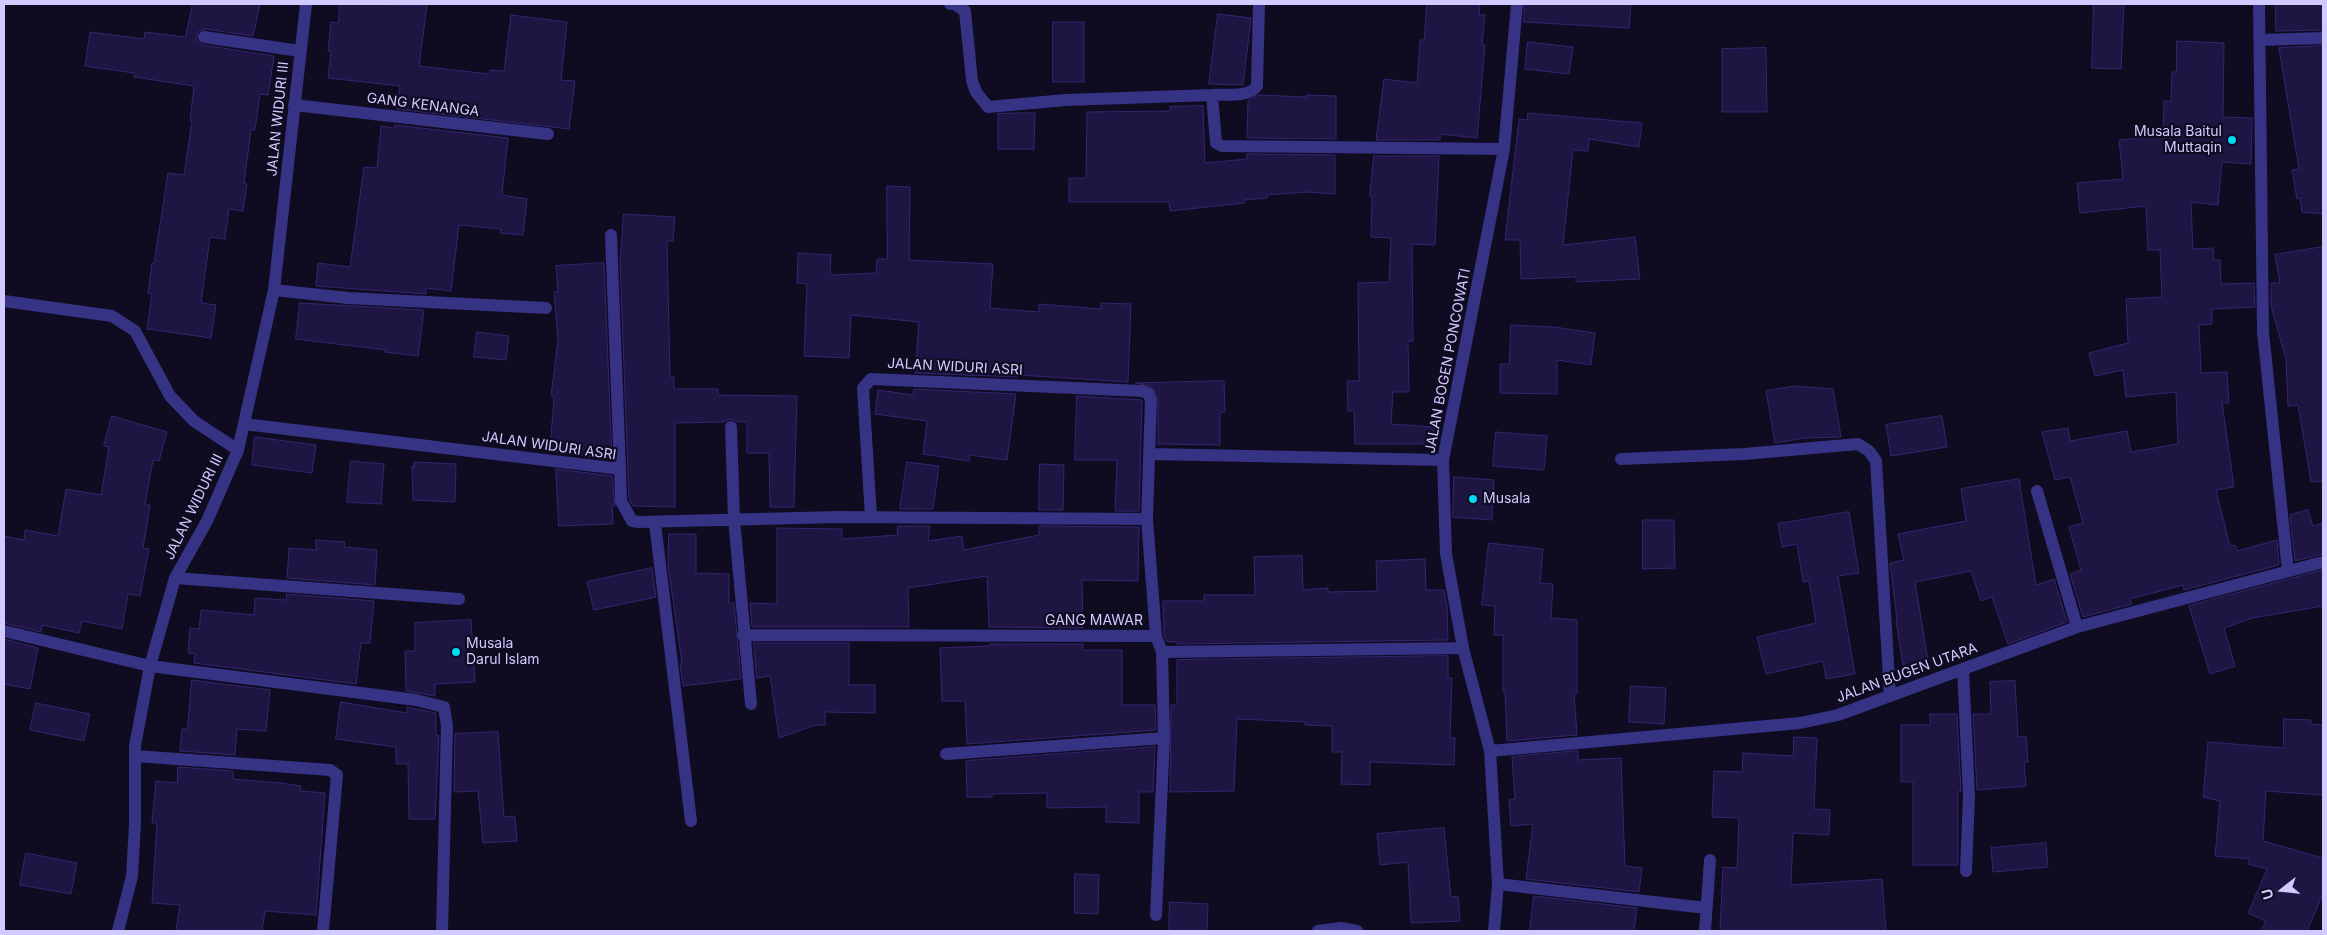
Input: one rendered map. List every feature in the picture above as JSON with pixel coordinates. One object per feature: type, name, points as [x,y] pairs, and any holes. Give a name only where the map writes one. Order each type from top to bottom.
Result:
[{"type":"street","name":"JALAN WIDURI III","points":[[118,931],[132,876],[135,824],[134,756],[141,708],[150,666],[175,578],[207,521],[238,450],[274,290],[306,4]]},
{"type":"street","points":[[950,4],[956,4],[965,11],[972,81],[976,92],[988,107],[1066,100],[1245,93],[1253,90],[1256,86],[1260,4]]},
{"type":"street","name":"JALAN BOGEN PONCOWATI","points":[[1494,931],[1498,884],[1490,751],[1463,648],[1446,554],[1444,460],[1504,149],[1517,4]]},
{"type":"street","points":[[2259,4],[2263,332],[2288,571]]},
{"type":"street","points":[[204,37],[300,51]]},
{"type":"street","points":[[2260,40],[2323,38]]},
{"type":"street","points":[[1212,95],[1216,143],[1222,146],[1504,149]]},
{"type":"street","name":"GANG KENANGA","points":[[294,105],[548,134]]},
{"type":"street","points":[[612,235],[620,469]]},
{"type":"street","points":[[274,290],[348,298],[546,308]]},
{"type":"street","points":[[4,301],[112,316],[136,331],[170,396],[194,421],[238,450]]},
{"type":"street","name":"JALAN WIDURI ASRI","points":[[871,517],[863,388],[871,379],[1132,391],[1148,394],[1151,399],[1151,454]]},
{"type":"street","name":"JALAN WIDURI ASRI","points":[[244,424],[620,469],[621,501],[627,514],[632,520],[655,523],[734,519],[871,517],[1147,520]]},
{"type":"street","points":[[731,427],[734,519],[743,635],[751,704]]},
{"type":"street","points":[[1622,459],[1744,454],[1858,444],[1869,450],[1876,461],[1890,696]]},
{"type":"street","points":[[1156,636],[1147,520],[1151,454],[1444,460]]},
{"type":"street","points":[[2037,491],[2077,627]]},
{"type":"street","points":[[655,523],[691,821]]},
{"type":"street","name":"JALAN BUGEN UTARA","points":[[1490,751],[1800,723],[1838,715],[2077,627],[2323,562]]},
{"type":"street","points":[[175,578],[459,599]]},
{"type":"street","points":[[4,631],[150,666],[416,700],[444,707],[447,715],[447,726],[442,931]]},
{"type":"street","name":"GANG MAWAR","points":[[743,635],[1156,636],[1162,652],[1164,738],[1156,915]]},
{"type":"street","points":[[1162,652],[1463,648]]},
{"type":"street","points":[[1963,669],[1969,796],[1966,871]]},
{"type":"street","points":[[946,754],[1164,738]]},
{"type":"street","points":[[134,756],[330,770],[337,774],[323,931]]},
{"type":"street","points":[[1705,931],[1710,860]]},
{"type":"street","points":[[1498,884],[1706,908]]},
{"type":"street","points":[[1318,931],[1341,928],[1357,931]]},
{"type":"building","points":[[193,4],[260,4],[253,36],[205,29],[198,32],[196,40],[203,45],[274,56],[268,95],[260,94],[255,130],[251,130],[244,183],[247,184],[243,211],[229,209],[225,239],[210,237],[201,303],[216,305],[211,338],[147,329],[152,294],[148,293],[152,263],[154,264],[168,173],[184,175],[192,121],[190,121],[194,86],[134,77],[134,73],[85,66],[90,32],[144,39],[145,32],[185,37]]},
{"type":"building","points":[[340,4],[427,5],[419,66],[489,74],[490,70],[504,71],[511,15],[567,22],[561,80],[575,81],[569,129],[397,109],[400,86],[328,78],[331,51],[328,51],[331,22],[338,23]]},
{"type":"building","points":[[1427,4],[1480,4],[1479,15],[1485,15],[1482,45],[1485,45],[1477,138],[1440,134],[1440,140],[1376,140],[1384,79],[1417,83],[1420,40],[1424,40]]},
{"type":"building","points":[[1525,4],[1631,4],[1629,28],[1524,22]]},
{"type":"building","points":[[2094,4],[2124,4],[2121,69],[2092,68]]},
{"type":"building","points":[[2276,4],[2323,4],[2323,30],[2276,31]]},
{"type":"building","points":[[1218,14],[1251,18],[1243,85],[1209,84]]},
{"type":"building","points":[[1053,22],[1084,22],[1084,82],[1053,82]]},
{"type":"building","points":[[2177,41],[2224,43],[2223,117],[2252,118],[2251,164],[2222,162],[2218,205],[2191,202],[2193,249],[2213,248],[2214,260],[2220,260],[2221,284],[2254,283],[2255,307],[2212,309],[2212,324],[2199,325],[2201,373],[2227,372],[2229,403],[2222,403],[2234,487],[2216,490],[2230,546],[2235,545],[2237,551],[2277,540],[2279,565],[2184,590],[2183,585],[2130,599],[2132,604],[2083,617],[2070,574],[2081,570],[2069,527],[2083,523],[2070,477],[2055,480],[2042,432],[2068,428],[2070,441],[2127,431],[2131,452],[2178,444],[2176,392],[2126,397],[2123,370],[2095,376],[2089,353],[2128,343],[2126,299],[2162,297],[2160,250],[2148,250],[2146,206],[2080,213],[2077,183],[2123,179],[2119,140],[2163,136],[2164,101],[2171,101],[2172,72],[2176,72]]},
{"type":"building","points":[[1528,42],[1573,47],[1569,74],[1525,69]]},
{"type":"building","points":[[2323,46],[2323,214],[2302,212],[2300,198],[2297,199],[2292,170],[2299,169],[2279,48]]},
{"type":"building","points":[[1766,48],[1767,112],[1722,112],[1722,49]]},
{"type":"building","points":[[1260,95],[1336,96],[1336,139],[1247,138],[1248,101]]},
{"type":"building","points":[[1203,106],[1205,163],[1247,159],[1247,154],[1335,155],[1335,194],[1306,192],[1267,195],[1267,198],[1244,200],[1244,203],[1170,211],[1169,202],[1069,202],[1069,178],[1086,178],[1087,112],[1170,111],[1170,107]]},
{"type":"building","points":[[1035,113],[1034,149],[998,149],[998,114]]},
{"type":"building","points":[[1528,113],[1642,123],[1639,147],[1589,139],[1588,151],[1573,150],[1563,245],[1635,237],[1640,279],[1576,282],[1576,277],[1521,279],[1520,240],[1505,240],[1519,119],[1527,120]]},
{"type":"building","points":[[395,125],[508,138],[502,195],[527,199],[523,235],[500,233],[501,229],[459,225],[451,291],[426,288],[426,294],[316,286],[318,263],[350,267],[364,167],[377,168],[381,126],[395,128]]},
{"type":"building","points":[[1374,156],[1439,156],[1435,245],[1412,244],[1413,341],[1408,341],[1409,392],[1393,392],[1391,424],[1434,427],[1434,444],[1355,444],[1354,411],[1348,411],[1347,381],[1359,381],[1358,283],[1389,282],[1391,238],[1371,237],[1372,196],[1370,196]]},
{"type":"building","points":[[887,186],[910,187],[909,260],[993,264],[990,308],[1039,312],[1039,304],[1101,309],[1101,303],[1131,304],[1128,382],[1018,375],[1018,377],[915,373],[919,322],[851,315],[849,358],[804,356],[807,284],[797,283],[798,253],[831,255],[830,275],[876,273],[877,259],[887,259]]},
{"type":"building","points":[[624,214],[675,217],[673,241],[667,241],[670,377],[674,377],[674,389],[718,389],[718,395],[797,396],[794,507],[770,507],[769,453],[747,453],[747,422],[738,422],[731,419],[724,422],[675,423],[675,507],[633,506],[629,499],[620,261]]},
{"type":"building","points":[[2323,247],[2323,481],[2311,482],[2298,405],[2288,406],[2286,359],[2271,306],[2271,283],[2280,283],[2275,255]]},
{"type":"building","points":[[604,263],[612,460],[550,451],[554,397],[551,396],[558,340],[554,292],[558,292],[556,266]]},
{"type":"building","points":[[300,303],[424,310],[418,356],[385,352],[386,350],[296,339]]},
{"type":"building","points":[[1511,325],[1554,327],[1595,333],[1591,365],[1557,360],[1557,394],[1500,393],[1500,364],[1509,364]]},
{"type":"building","points":[[477,332],[509,336],[506,360],[474,357]]},
{"type":"building","points":[[1224,381],[1225,412],[1220,413],[1220,445],[1158,444],[1158,396],[1151,386],[1136,383]]},
{"type":"building","points":[[1795,386],[1833,389],[1841,437],[1804,438],[1775,443],[1766,391]]},
{"type":"building","points":[[914,389],[1016,394],[1007,460],[970,455],[969,461],[923,454],[927,421],[875,414],[878,390],[913,395]]},
{"type":"building","points":[[1077,396],[1142,400],[1139,511],[1115,511],[1117,460],[1075,460]]},
{"type":"building","points":[[112,416],[167,432],[159,461],[153,460],[145,504],[150,505],[143,548],[149,549],[140,596],[128,594],[122,629],[82,621],[79,633],[42,625],[41,632],[4,623],[4,536],[24,540],[25,530],[58,536],[66,489],[101,495],[109,447],[104,446]]},
{"type":"building","points":[[1942,416],[1947,447],[1891,456],[1886,425]]},
{"type":"building","points":[[1496,432],[1547,436],[1544,470],[1493,466]]},
{"type":"building","points":[[255,437],[316,445],[312,473],[252,465]]},
{"type":"building","points":[[351,461],[384,464],[381,504],[347,502]]},
{"type":"building","points":[[414,462],[456,464],[455,502],[413,500],[412,466],[414,467]]},
{"type":"building","points":[[907,462],[939,466],[933,509],[900,509]]},
{"type":"building","points":[[1040,464],[1064,465],[1063,510],[1039,510]]},
{"type":"building","points":[[556,469],[612,476],[615,506],[612,506],[613,524],[559,526]]},
{"type":"building","name":"Musala","points":[[1454,477],[1494,480],[1492,520],[1453,517]]},
{"type":"building","points":[[2019,479],[2036,585],[2054,579],[2067,622],[2008,644],[1992,597],[1981,601],[1971,571],[1915,582],[1929,667],[1904,672],[1890,563],[1904,560],[1898,534],[1966,521],[1961,489]]},
{"type":"building","points":[[2308,510],[2313,526],[2323,523],[2323,554],[2295,561],[2290,515]]},
{"type":"building","points":[[1849,512],[1859,573],[1838,576],[1855,674],[1826,679],[1823,661],[1766,674],[1757,637],[1816,623],[1809,581],[1803,582],[1797,544],[1782,547],[1778,524]]},
{"type":"building","points":[[1643,520],[1674,520],[1675,568],[1643,569]]},
{"type":"building","points":[[898,526],[930,526],[928,541],[962,536],[964,550],[1039,535],[1039,526],[1139,527],[1138,581],[1082,580],[1083,628],[989,627],[987,576],[908,588],[909,627],[752,627],[750,603],[777,604],[777,528],[842,529],[842,539],[897,535]]},
{"type":"building","points":[[669,534],[696,534],[696,573],[729,574],[729,603],[734,603],[741,679],[683,686],[680,664],[682,663],[668,565]]},
{"type":"building","points":[[316,540],[345,542],[344,547],[377,550],[375,585],[287,578],[289,548],[316,550]]},
{"type":"building","points":[[1489,543],[1543,549],[1540,583],[1553,584],[1551,618],[1577,620],[1577,693],[1574,693],[1577,735],[1507,741],[1505,692],[1503,692],[1503,635],[1494,635],[1495,606],[1482,605]]},
{"type":"building","points":[[1302,556],[1303,590],[1328,588],[1328,592],[1377,591],[1376,561],[1425,559],[1426,590],[1444,590],[1447,606],[1448,640],[1177,644],[1177,642],[1167,642],[1164,634],[1163,601],[1204,601],[1204,595],[1255,595],[1254,557]]},
{"type":"building","points":[[652,568],[656,597],[594,610],[587,582]]},
{"type":"building","points":[[2323,570],[2323,606],[2253,618],[2224,628],[2235,666],[2210,674],[2189,606]]},
{"type":"building","points":[[287,594],[374,601],[370,643],[361,643],[356,684],[194,663],[195,654],[188,653],[190,628],[199,629],[201,610],[254,615],[255,598],[286,600]]},
{"type":"building","points":[[471,620],[475,682],[435,684],[435,696],[406,691],[405,651],[415,651],[415,623]]},
{"type":"building","points":[[4,639],[38,648],[30,689],[4,684]]},
{"type":"building","points":[[754,643],[849,643],[849,685],[875,685],[875,713],[825,712],[825,725],[815,725],[779,738],[770,676],[757,678]]},
{"type":"building","points":[[990,644],[1083,644],[1083,650],[1122,650],[1122,705],[1155,705],[1156,730],[967,744],[965,701],[942,701],[940,648],[990,646]]},
{"type":"building","points":[[1448,656],[1448,678],[1452,678],[1450,738],[1455,738],[1454,765],[1370,762],[1370,785],[1341,784],[1342,752],[1332,752],[1332,726],[1305,725],[1305,722],[1237,719],[1234,791],[1170,792],[1171,705],[1177,705],[1177,660]]},
{"type":"building","points":[[192,680],[270,690],[266,731],[237,729],[235,755],[180,751],[182,729],[187,729]]},
{"type":"building","points":[[2015,681],[2018,737],[2026,736],[2028,762],[2024,762],[2026,786],[1977,790],[1973,714],[1991,714],[1990,682]]},
{"type":"building","points":[[1631,686],[1666,688],[1664,724],[1629,722]]},
{"type":"building","points":[[341,702],[407,713],[407,707],[436,713],[436,735],[439,735],[435,819],[409,819],[408,764],[396,764],[396,747],[336,739]]},
{"type":"building","points":[[36,703],[90,714],[84,741],[30,730]]},
{"type":"building","points":[[1930,714],[1957,714],[1961,791],[1958,792],[1958,865],[1913,865],[1913,782],[1901,782],[1901,725],[1930,725]]},
{"type":"building","points":[[2284,719],[2311,720],[2311,724],[2323,725],[2323,795],[2266,791],[2263,841],[2323,858],[2323,894],[2307,931],[2261,931],[2266,921],[2248,913],[2267,869],[2248,864],[2250,859],[2215,856],[2220,801],[2203,797],[2208,742],[2283,748]]},
{"type":"building","points":[[498,732],[504,817],[515,816],[517,841],[483,843],[478,791],[454,792],[455,734]]},
{"type":"building","points":[[1794,737],[1817,738],[1814,809],[1830,810],[1829,835],[1793,833],[1791,885],[1882,879],[1886,931],[1720,931],[1723,867],[1737,868],[1739,818],[1712,817],[1714,771],[1742,772],[1743,753],[1793,756]]},
{"type":"building","points":[[1155,747],[1153,792],[1139,792],[1139,823],[1106,822],[1106,807],[1047,808],[1047,793],[992,794],[992,797],[967,797],[966,761]]},
{"type":"building","points":[[1578,751],[1578,760],[1621,758],[1625,866],[1642,868],[1639,892],[1526,879],[1533,824],[1511,826],[1509,800],[1515,799],[1512,757]]},
{"type":"building","points":[[178,767],[233,771],[233,779],[301,786],[300,791],[325,793],[316,915],[265,911],[262,931],[176,931],[180,905],[152,903],[157,823],[152,823],[156,781],[177,783]]},
{"type":"building","points":[[1444,828],[1451,897],[1458,896],[1460,921],[1411,923],[1408,862],[1380,865],[1377,834]]},
{"type":"building","points":[[2046,843],[2048,867],[1993,872],[1991,848]]},
{"type":"building","points":[[26,853],[77,863],[71,894],[20,885]]},
{"type":"building","points":[[1075,874],[1099,875],[1098,914],[1075,913]]},
{"type":"building","points":[[1534,896],[1637,908],[1634,931],[1530,931]]},
{"type":"building","points":[[1170,902],[1208,904],[1207,931],[1169,931]]},
{"type":"place","name":"Musala Baitul Muttaqin","points":[[2232,140]]},
{"type":"place","name":"Musala","points":[[1473,499]]},
{"type":"place","name":"Musala Darul Islam","points":[[456,652]]}]
